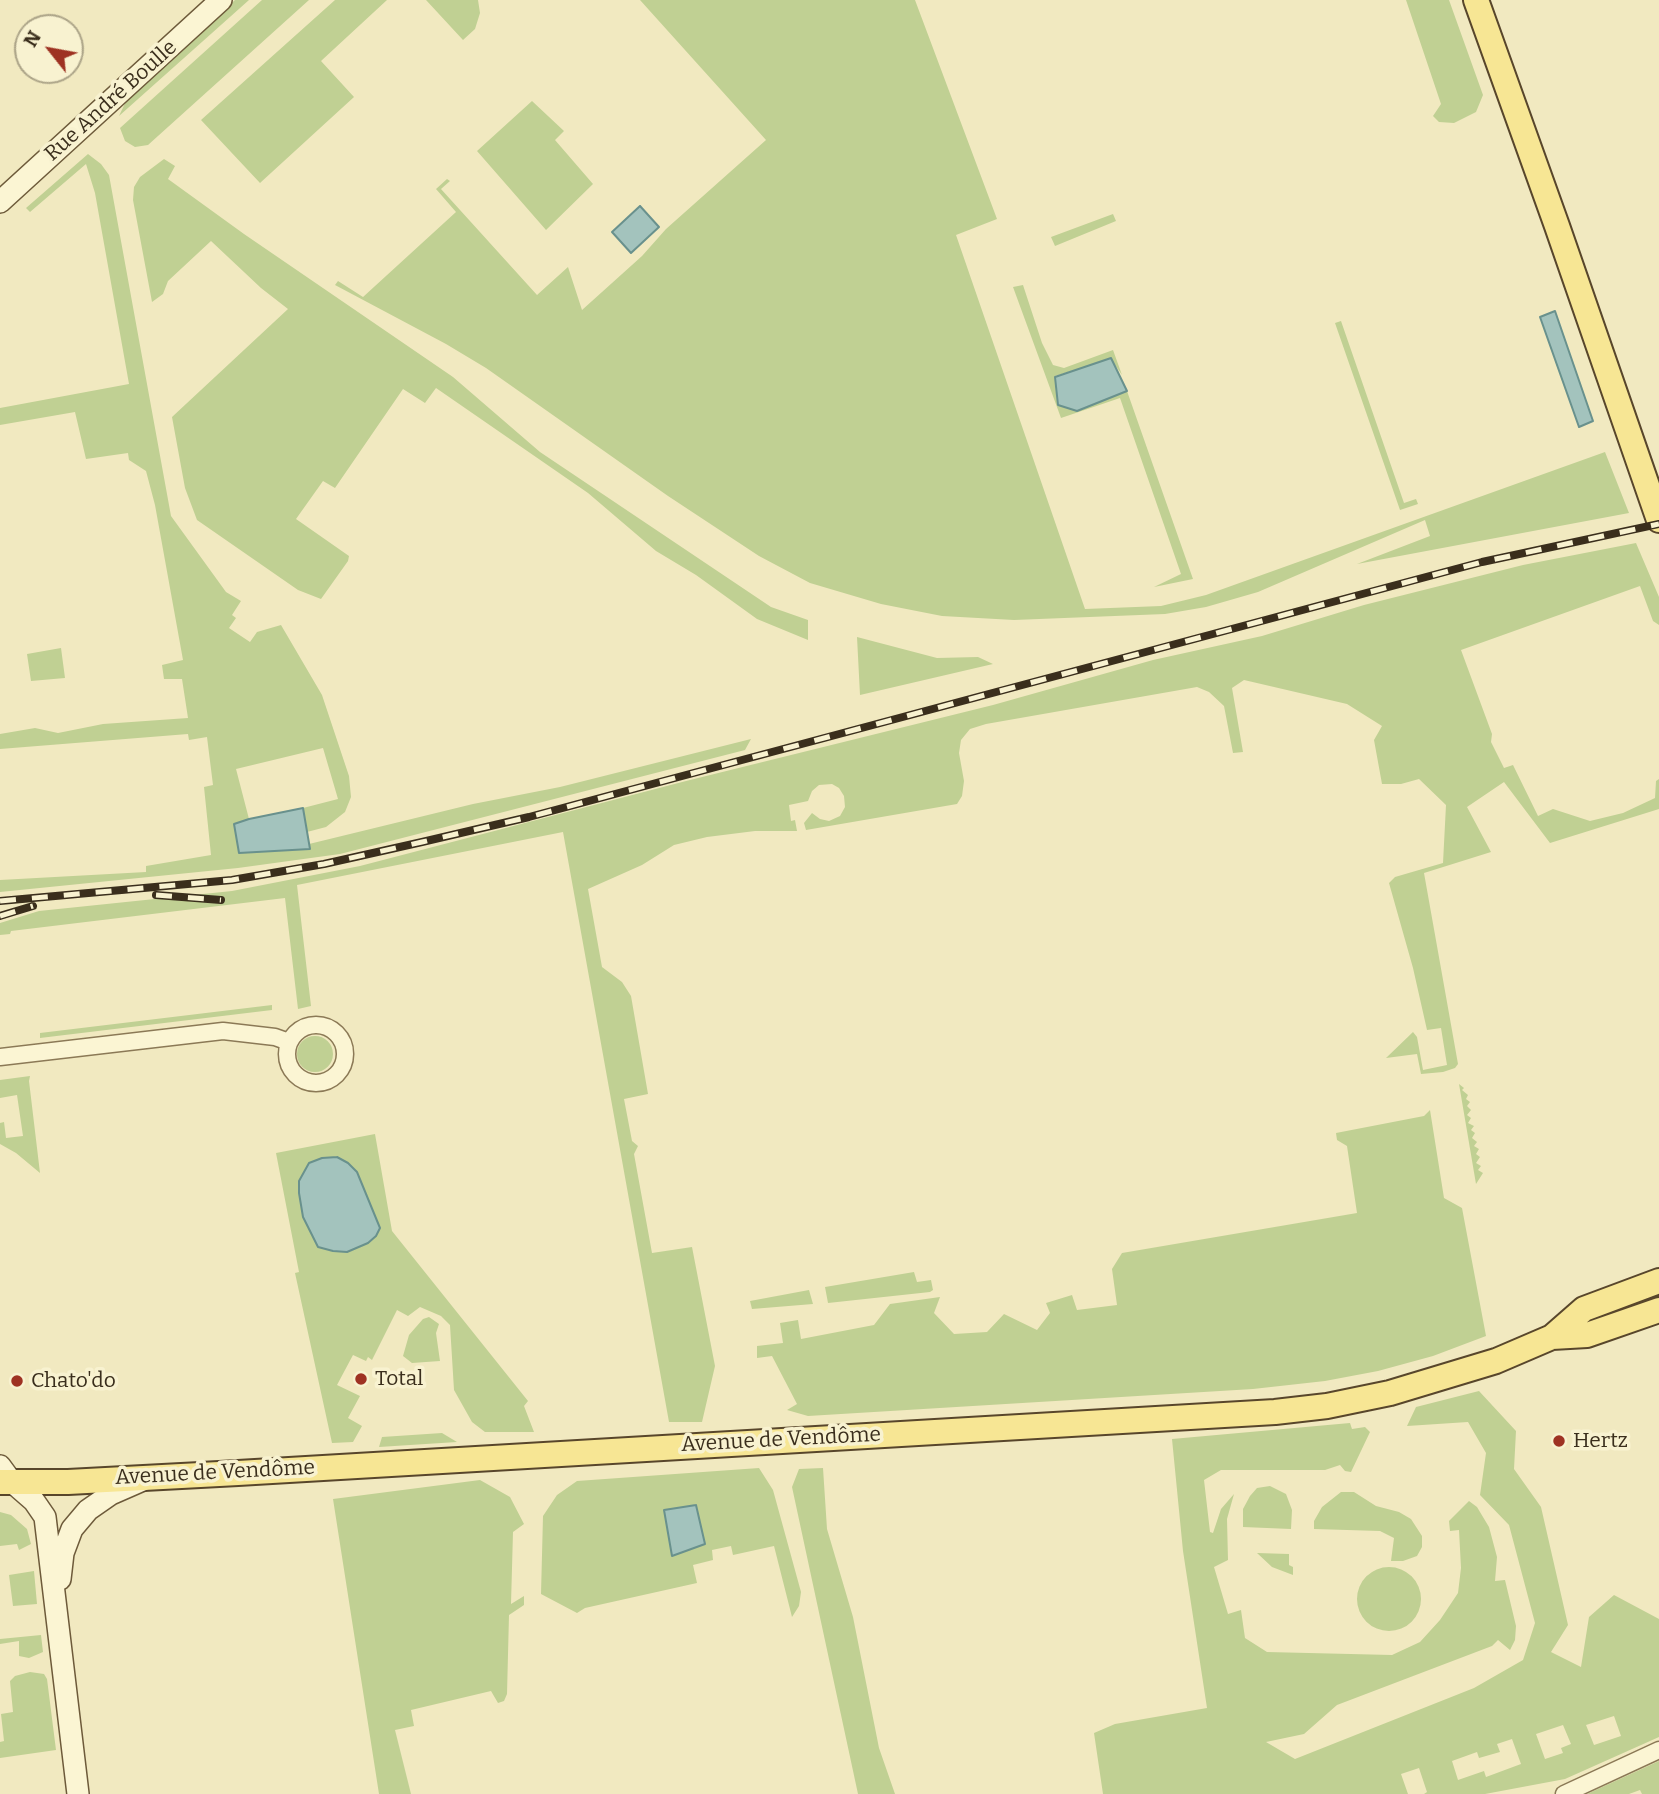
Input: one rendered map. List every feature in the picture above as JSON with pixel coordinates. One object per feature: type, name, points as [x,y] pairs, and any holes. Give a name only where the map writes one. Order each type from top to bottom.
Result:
[{"type":"main road","name":"Rue André Boulle","points":[[0,202],[221,0]]},
{"type":"main road","points":[[1476,0],[1659,520]]},
{"type":"main road","name":"Avenue de Vendôme","points":[[4,1477],[68,1482],[1275,1412],[1327,1406],[1390,1393],[1496,1361],[1552,1337],[1584,1309],[1659,1281]]},
{"type":"main road","name":"Avenue de Vendôme","points":[[1552,1337],[1587,1335],[1659,1310]]},
{"type":"main road","points":[[56,1609],[63,1553],[72,1529],[88,1510],[111,1494],[144,1480],[168,1475]]},
{"type":"main road","points":[[4,1477],[34,1501],[45,1517],[78,1794]]},
{"type":"street","points":[[0,1057],[223,1031],[275,1037],[289,1042]]},
{"type":"street","points":[[1564,1794],[1659,1750]]},
{"type":"green space","points":[[235,0],[249,0],[119,116],[128,97]]},
{"type":"green space","points":[[262,0],[309,0],[148,145],[135,147],[125,141],[120,128]]},
{"type":"green space","points":[[335,0],[387,0],[321,61],[354,97],[260,183],[201,120]]},
{"type":"green space","points":[[426,0],[478,0],[480,13],[475,29],[463,40]]},
{"type":"green space","points":[[640,0],[915,0],[997,219],[956,235],[1085,609],[1161,606],[1206,595],[1605,452],[1629,513],[1357,564],[1430,536],[1425,520],[1258,592],[1206,607],[1165,614],[1014,620],[942,616],[881,604],[810,583],[759,556],[668,496],[486,368],[335,285],[338,281],[363,297],[456,212],[436,189],[447,179],[450,181],[441,189],[537,295],[568,267],[582,310],[642,256],[666,229],[766,140]]},
{"type":"green space","points":[[1406,0],[1449,0],[1483,95],[1476,112],[1454,123],[1439,122],[1433,116],[1441,104]]},
{"type":"green space","points":[[532,101],[564,131],[555,140],[593,184],[546,230],[477,151]]},
{"type":"green space","points":[[88,154],[101,164],[109,175],[171,516],[226,592],[241,601],[232,615],[236,618],[229,628],[250,642],[257,632],[281,625],[322,695],[349,776],[351,797],[345,812],[326,827],[307,832],[303,808],[338,799],[323,748],[236,769],[249,819],[234,825],[310,848],[309,844],[473,804],[560,787],[751,739],[745,750],[340,854],[238,868],[0,892],[0,880],[146,872],[146,866],[211,855],[204,787],[213,785],[207,737],[189,740],[188,734],[0,749],[0,734],[35,728],[58,733],[103,724],[188,718],[182,679],[164,679],[162,665],[183,660],[155,505],[146,471],[129,460],[128,453],[86,459],[75,412],[0,425],[0,408],[129,384],[95,193],[86,164],[30,212],[26,208]]},
{"type":"green space","points":[[164,159],[175,166],[168,179],[453,377],[540,452],[771,607],[808,620],[808,640],[757,619],[696,575],[656,551],[588,493],[436,388],[425,403],[403,389],[335,488],[323,481],[296,519],[349,556],[321,599],[298,590],[197,520],[185,488],[172,417],[288,309],[261,288],[211,241],[168,281],[163,294],[152,302],[133,200],[134,187],[140,177]]},
{"type":"green space","points":[[1113,214],[1116,221],[1055,246],[1051,237]]},
{"type":"green space","points":[[1023,285],[1042,343],[1053,365],[1064,368],[1113,350],[1122,375],[1111,359],[1055,376],[1058,405],[1077,411],[1127,391],[1193,579],[1154,587],[1181,574],[1120,398],[1061,418],[1013,287]]},
{"type":"green space","points":[[1341,321],[1404,503],[1416,499],[1418,504],[1400,510],[1335,323]]},
{"type":"green space","points":[[1636,543],[1659,597],[1659,625],[1653,621],[1640,586],[1461,650],[1492,734],[1491,742],[1504,768],[1513,765],[1538,816],[1553,809],[1590,821],[1623,813],[1655,798],[1656,781],[1659,779],[1659,809],[1550,843],[1504,782],[1467,807],[1491,852],[1424,873],[1458,1064],[1455,1068],[1443,1072],[1421,1074],[1417,1054],[1386,1058],[1413,1032],[1417,1037],[1423,1070],[1447,1065],[1441,1028],[1427,1030],[1389,883],[1395,877],[1443,863],[1446,805],[1419,779],[1401,784],[1382,784],[1374,740],[1382,726],[1347,704],[1244,680],[1232,688],[1243,752],[1233,753],[1224,706],[1209,692],[1197,687],[986,724],[970,729],[961,740],[959,753],[964,781],[962,796],[957,804],[806,830],[804,823],[812,813],[829,821],[840,816],[845,807],[844,796],[839,788],[832,784],[819,785],[812,791],[808,801],[789,805],[791,821],[795,820],[797,831],[755,831],[707,837],[674,845],[642,865],[588,889],[602,967],[622,982],[631,996],[648,1094],[624,1099],[632,1141],[638,1146],[634,1154],[652,1253],[692,1247],[715,1366],[702,1422],[669,1422],[563,832],[297,885],[311,1006],[298,1009],[285,898],[11,931],[10,934],[0,935],[0,923],[39,911],[232,891],[360,866],[993,705],[1153,660],[1262,636],[1364,605],[1523,565]]},
{"type":"green space","points":[[857,637],[937,658],[978,657],[993,664],[860,695]]},
{"type":"green space","points":[[61,648],[65,678],[31,681],[27,654]]},
{"type":"green space","points":[[272,1005],[272,1010],[40,1038],[40,1033]]},
{"type":"green space","points":[[315,1036],[328,1041],[333,1054],[328,1067],[315,1072],[302,1067],[297,1054],[302,1041]]},
{"type":"green space","points":[[30,1076],[40,1173],[16,1153],[0,1144],[0,1123],[4,1122],[6,1138],[23,1136],[17,1095],[0,1098],[0,1080]]},
{"type":"green space","points":[[1459,1084],[1468,1095],[1466,1099],[1470,1102],[1467,1106],[1471,1110],[1467,1115],[1471,1118],[1468,1123],[1474,1126],[1471,1130],[1475,1133],[1472,1138],[1477,1142],[1474,1146],[1479,1149],[1476,1154],[1480,1157],[1476,1163],[1481,1166],[1478,1170],[1483,1173],[1476,1184]]},
{"type":"green space","points":[[1430,1110],[1444,1198],[1462,1208],[1486,1336],[1433,1356],[1378,1371],[1325,1381],[1253,1389],[808,1416],[787,1410],[797,1404],[772,1356],[757,1358],[757,1346],[783,1343],[780,1323],[798,1320],[801,1339],[874,1325],[890,1304],[940,1297],[934,1313],[954,1334],[987,1332],[1004,1314],[1037,1330],[1050,1313],[1046,1303],[1072,1295],[1077,1310],[1117,1305],[1112,1269],[1122,1253],[1357,1213],[1347,1146],[1337,1140],[1336,1133],[1424,1116]]},
{"type":"green space","points":[[375,1134],[392,1231],[528,1401],[524,1406],[534,1432],[485,1432],[472,1422],[454,1390],[450,1325],[441,1316],[420,1307],[408,1316],[397,1310],[372,1360],[368,1357],[366,1361],[353,1355],[337,1385],[360,1396],[348,1418],[362,1426],[353,1442],[332,1443],[295,1273],[299,1272],[276,1153]]},
{"type":"green space","points":[[914,1272],[917,1282],[931,1280],[933,1290],[828,1303],[825,1287]]},
{"type":"green space","points":[[809,1290],[813,1304],[752,1309],[750,1301]]},
{"type":"green space","points":[[429,1317],[439,1324],[436,1333],[440,1361],[412,1363],[403,1356],[409,1335],[423,1319]]},
{"type":"green space","points":[[1479,1391],[1516,1431],[1514,1469],[1541,1507],[1568,1625],[1551,1652],[1581,1667],[1589,1617],[1614,1595],[1659,1619],[1659,1737],[1565,1779],[1485,1794],[1424,1794],[1427,1792],[1419,1768],[1401,1774],[1408,1794],[1103,1794],[1094,1733],[1115,1724],[1207,1708],[1183,1551],[1172,1439],[1350,1423],[1352,1429],[1365,1427],[1370,1432],[1351,1472],[1345,1471],[1340,1465],[1325,1470],[1221,1470],[1204,1480],[1210,1532],[1213,1533],[1221,1509],[1234,1494],[1227,1519],[1228,1560],[1214,1567],[1228,1614],[1241,1610],[1245,1638],[1267,1652],[1392,1655],[1420,1642],[1440,1620],[1458,1593],[1461,1568],[1459,1530],[1450,1531],[1449,1521],[1469,1501],[1477,1507],[1489,1527],[1497,1557],[1495,1581],[1505,1580],[1516,1626],[1515,1640],[1510,1650],[1498,1640],[1492,1646],[1337,1705],[1304,1734],[1266,1742],[1295,1759],[1474,1688],[1523,1660],[1535,1623],[1509,1525],[1480,1495],[1486,1453],[1468,1422],[1407,1426],[1416,1407]],"holes":[[[1614,1716],[1621,1736],[1594,1745],[1586,1725]],[[1563,1725],[1571,1744],[1561,1748],[1563,1753],[1545,1759],[1536,1734]],[[1512,1739],[1521,1764],[1486,1777],[1484,1771],[1458,1780],[1452,1761],[1477,1752],[1479,1758],[1500,1752],[1497,1744]]]},
{"type":"green space","points":[[442,1433],[457,1442],[379,1447],[382,1437]]},
{"type":"green space","points":[[759,1468],[773,1490],[801,1592],[799,1606],[792,1617],[774,1546],[733,1555],[731,1546],[712,1550],[713,1560],[693,1565],[697,1583],[585,1608],[577,1613],[541,1594],[543,1516],[557,1495],[577,1481]]},
{"type":"green space","points":[[823,1468],[827,1529],[853,1617],[879,1748],[895,1794],[858,1794],[792,1487],[799,1469]]},
{"type":"green space","points":[[480,1480],[510,1497],[524,1524],[513,1532],[511,1604],[524,1596],[524,1605],[509,1615],[507,1694],[504,1701],[498,1703],[491,1691],[411,1710],[414,1726],[395,1730],[411,1794],[379,1794],[333,1499]]},
{"type":"green space","points":[[1270,1486],[1286,1494],[1292,1510],[1291,1529],[1243,1527],[1243,1509],[1250,1496],[1257,1488]]},
{"type":"green space","points":[[1341,1492],[1354,1492],[1376,1506],[1399,1512],[1411,1519],[1422,1536],[1422,1547],[1417,1556],[1403,1561],[1391,1561],[1394,1538],[1380,1531],[1314,1529],[1314,1521],[1322,1507]]},
{"type":"green space","points":[[0,1512],[11,1515],[27,1529],[31,1544],[19,1550],[17,1544],[0,1546]]},
{"type":"green space","points":[[1257,1553],[1289,1554],[1293,1575],[1272,1567]]},
{"type":"green space","points":[[1389,1567],[1407,1573],[1415,1581],[1421,1599],[1415,1617],[1407,1625],[1389,1631],[1371,1625],[1363,1617],[1357,1599],[1363,1581],[1371,1573]]},
{"type":"green space","points":[[34,1571],[37,1604],[13,1606],[9,1575]]},
{"type":"green space","points":[[41,1635],[43,1652],[29,1658],[19,1656],[19,1641],[0,1644],[0,1639]]},
{"type":"green space","points":[[30,1672],[44,1674],[47,1679],[56,1750],[0,1758],[0,1742],[4,1741],[1,1714],[13,1712],[10,1681],[15,1676]]},
{"type":"green space","points":[[1659,1761],[1659,1794],[1642,1794],[1640,1790],[1629,1794],[1587,1794]]},
{"type":"water","points":[[640,206],[659,227],[631,253],[612,232]]},
{"type":"water","points":[[1555,311],[1593,421],[1579,427],[1540,317]]},
{"type":"water","points":[[1111,358],[1127,391],[1077,411],[1058,405],[1055,377]]},
{"type":"water","points":[[303,808],[310,849],[239,853],[234,824]]},
{"type":"water","points":[[337,1157],[357,1172],[380,1228],[368,1243],[347,1252],[318,1247],[303,1217],[299,1193],[299,1181],[309,1163],[322,1158]]},
{"type":"water","points":[[696,1505],[705,1544],[672,1556],[664,1510]]},
{"type":"railway","points":[[0,901],[232,880],[324,864],[422,842],[529,817],[1482,562],[1659,524]]},
{"type":"railway","points":[[156,895],[221,900]]},
{"type":"railway","points":[[0,916],[33,906]]},
{"type":"place","name":"Total","points":[[361,1379]]},
{"type":"place","name":"Chato'do","points":[[17,1381]]},
{"type":"place","name":"Hertz","points":[[1559,1441]]}]
